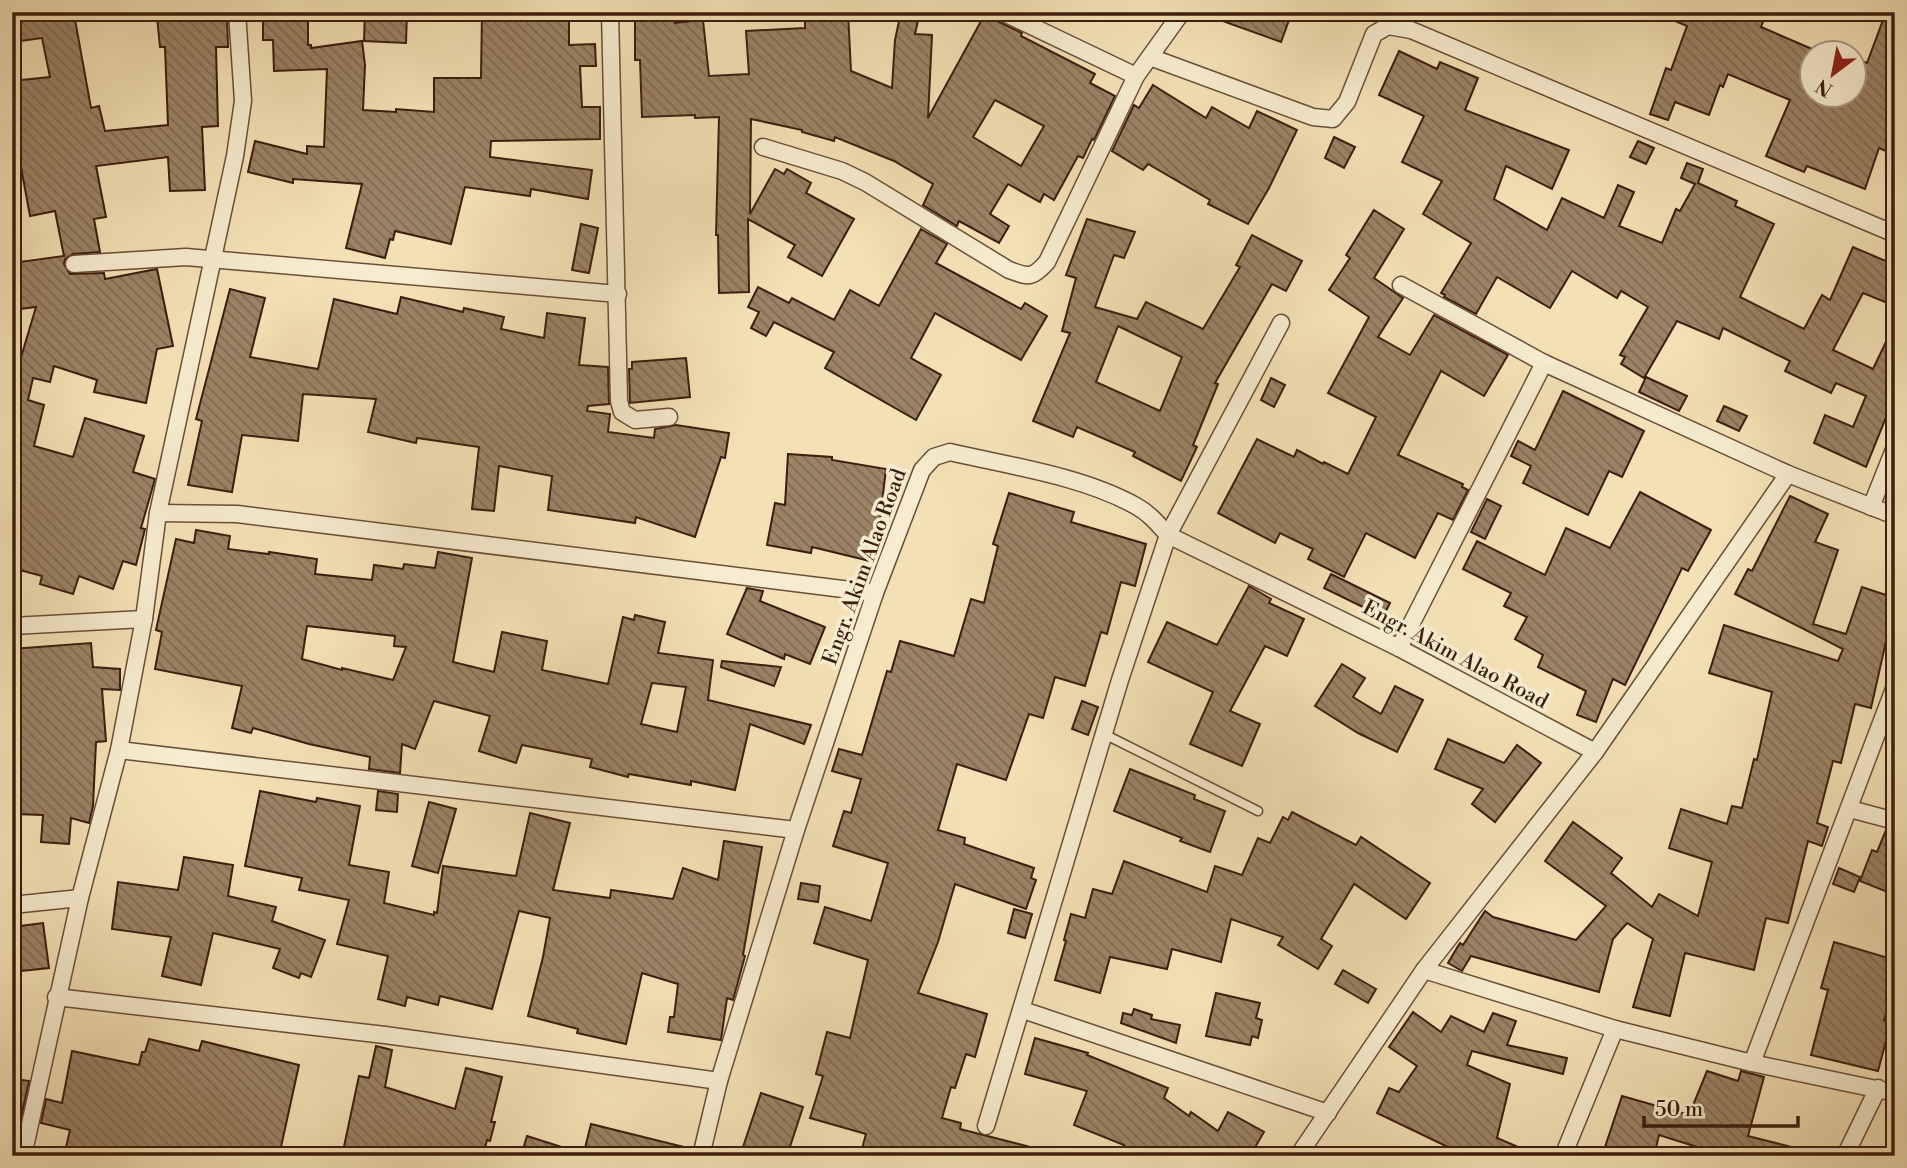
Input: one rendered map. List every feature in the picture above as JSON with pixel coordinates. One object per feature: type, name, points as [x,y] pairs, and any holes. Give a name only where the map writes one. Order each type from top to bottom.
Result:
[{"type":"street","points":[[20,1152],[80,898],[119,750],[144,619],[158,513],[235,156],[243,101],[237,12]]},
{"type":"street","points":[[610,12],[619,401],[622,412],[635,421],[669,417]]},
{"type":"street","points":[[1002,12],[1136,76]]},
{"type":"street","points":[[763,147],[842,171],[865,182],[1009,270],[1027,276],[1037,274],[1047,262],[1136,76],[1181,12]]},
{"type":"street","points":[[1150,57],[1313,117],[1333,119],[1347,102],[1374,34],[1388,26],[1411,30],[1895,234]]},
{"type":"street","points":[[75,264],[186,257],[214,258],[618,294]]},
{"type":"street","points":[[1401,285],[1544,363],[1788,474],[1895,516]]},
{"type":"street","points":[[986,1126],[1104,734],[1168,535],[1281,323]]},
{"type":"street","points":[[1399,648],[1544,363]]},
{"type":"street","points":[[1871,508],[1895,447]]},
{"type":"street","name":"Engr. Akim Alao Road","points":[[701,1156],[719,1081],[796,830],[875,593],[922,470],[934,457],[950,452],[1080,483],[1135,506],[1151,517],[1168,535],[1399,648],[1595,752]]},
{"type":"street","points":[[1298,1156],[1424,970],[1595,752],[1788,474]]},
{"type":"street","points":[[158,513],[237,514],[875,593]]},
{"type":"street","points":[[12,626],[144,619]]},
{"type":"street","points":[[1752,1063],[1895,686]]},
{"type":"street","points":[[119,750],[796,830]]},
{"type":"street","points":[[1850,809],[1895,821]]},
{"type":"street","points":[[12,905],[80,898]]},
{"type":"street","points":[[1424,970],[1615,1029],[1752,1063],[1895,1093]]},
{"type":"street","points":[[56,998],[385,1035],[719,1081]]},
{"type":"street","points":[[1023,1010],[1328,1113]]},
{"type":"street","points":[[1563,1156],[1615,1029]]},
{"type":"street","points":[[1845,1156],[1878,1088]]},
{"type":"lane","points":[[1104,734],[1258,811]]},
{"type":"building","points":[[227,12],[228,47],[216,47],[218,126],[202,127],[205,190],[170,191],[168,157],[96,166],[106,217],[94,219],[100,252],[73,254],[65,259],[64,264],[70,274],[104,273],[105,279],[157,269],[173,346],[157,349],[146,403],[94,392],[97,380],[54,366],[50,382],[33,378],[28,400],[44,405],[34,446],[73,457],[85,418],[144,436],[133,472],[155,479],[141,528],[145,529],[136,565],[123,561],[113,589],[79,576],[73,594],[40,584],[42,576],[12,568],[18,542],[12,540],[12,534],[20,507],[12,506],[12,373],[16,374],[36,307],[12,310],[12,263],[64,256],[55,211],[30,216],[18,151],[12,152],[12,81],[50,77],[42,38],[12,42],[12,18],[74,14],[91,108],[99,106],[105,131],[168,125],[165,47],[160,47],[157,17]]},
{"type":"building","points":[[263,12],[308,12],[308,45],[311,45],[311,48],[362,41],[365,65],[363,110],[434,112],[434,78],[481,78],[482,12],[569,12],[569,45],[595,44],[596,66],[580,66],[582,107],[600,107],[600,139],[491,141],[490,157],[592,170],[588,199],[531,189],[530,196],[465,187],[451,244],[395,231],[385,258],[346,248],[362,184],[293,179],[293,183],[248,172],[255,141],[307,154],[307,146],[324,147],[327,69],[274,71],[273,40],[263,40]]},
{"type":"building","points":[[365,12],[407,12],[406,43],[364,41]]},
{"type":"building","points":[[635,12],[675,12],[675,23],[703,20],[709,76],[749,74],[746,31],[805,28],[805,13],[848,12],[851,71],[892,88],[895,40],[901,12],[920,12],[915,34],[932,35],[928,118],[986,12],[991,12],[997,21],[1022,33],[1021,36],[1095,74],[1090,83],[1115,96],[1094,140],[1092,139],[1083,158],[1078,156],[1054,200],[1044,194],[1040,202],[1008,184],[990,214],[1009,226],[999,243],[959,221],[957,226],[923,205],[933,184],[894,161],[835,137],[834,141],[802,130],[751,119],[750,214],[775,169],[784,174],[787,169],[811,183],[806,193],[854,219],[822,276],[788,257],[795,245],[748,219],[749,292],[719,293],[716,235],[719,117],[642,117],[640,60],[635,60]],"holes":[[[995,100],[1044,126],[1021,166],[973,137]]]},
{"type":"building","points":[[1292,12],[1281,42],[1203,14]]},
{"type":"building","points":[[1654,12],[1710,12],[1728,19],[1731,12],[1767,12],[1761,27],[1798,43],[1798,108],[1868,108],[1868,60],[1886,12],[1895,12],[1895,155],[1879,148],[1865,189],[1807,166],[1804,172],[1766,156],[1790,100],[1728,74],[1723,87],[1720,85],[1709,115],[1675,102],[1668,120],[1650,114],[1666,68],[1671,70],[1687,26]]},
{"type":"building","points":[[1399,51],[1437,69],[1440,62],[1478,78],[1465,110],[1569,150],[1552,189],[1506,166],[1494,199],[1547,230],[1562,198],[1604,218],[1618,185],[1634,192],[1619,226],[1662,243],[1676,209],[1680,211],[1695,184],[1681,178],[1687,163],[1703,169],[1698,183],[1737,201],[1735,206],[1774,224],[1740,297],[1804,329],[1822,295],[1830,300],[1853,247],[1895,265],[1895,306],[1863,293],[1833,350],[1873,369],[1895,323],[1895,407],[1891,405],[1866,467],[1814,443],[1825,415],[1853,427],[1866,396],[1836,383],[1831,393],[1785,371],[1790,361],[1723,328],[1719,339],[1677,321],[1644,378],[1621,364],[1625,357],[1620,355],[1648,307],[1621,291],[1617,298],[1572,271],[1550,308],[1497,277],[1476,314],[1444,297],[1441,293],[1471,243],[1423,214],[1442,181],[1402,162],[1424,116],[1379,95]]},
{"type":"building","points":[[1153,85],[1206,118],[1212,107],[1249,128],[1257,111],[1297,130],[1248,224],[1208,204],[1210,200],[1148,164],[1143,170],[1112,151],[1134,105],[1139,108]]},
{"type":"building","points":[[1334,137],[1355,147],[1344,168],[1325,158]]},
{"type":"building","points":[[1638,141],[1654,148],[1646,164],[1630,157]]},
{"type":"building","points":[[1374,210],[1404,229],[1374,278],[1403,298],[1378,337],[1410,355],[1434,315],[1508,355],[1484,396],[1441,371],[1398,455],[1463,484],[1462,487],[1468,490],[1453,520],[1438,513],[1415,558],[1366,533],[1344,577],[1308,559],[1313,549],[1280,533],[1275,543],[1218,513],[1257,439],[1294,457],[1297,450],[1348,474],[1376,417],[1328,393],[1369,317],[1329,290],[1350,258],[1346,255]]},
{"type":"building","points":[[1087,219],[1135,232],[1124,258],[1114,255],[1095,307],[1137,319],[1146,302],[1203,329],[1240,267],[1236,265],[1252,235],[1302,261],[1286,291],[1272,284],[1215,383],[1218,384],[1193,445],[1197,447],[1181,481],[1133,456],[1135,452],[1077,427],[1073,437],[1033,421],[1070,333],[1062,331],[1076,278],[1066,275]],"holes":[[[1118,326],[1182,357],[1160,411],[1096,382]]]},
{"type":"building","points":[[581,224],[598,228],[589,273],[572,270]]},
{"type":"building","points":[[921,229],[947,244],[936,263],[1021,309],[1025,303],[1047,316],[1021,360],[935,313],[911,358],[941,375],[916,420],[825,368],[834,352],[774,322],[766,336],[751,328],[759,312],[748,307],[758,287],[789,303],[792,298],[834,320],[850,290],[879,306]]},
{"type":"building","points":[[230,289],[265,298],[250,357],[318,369],[334,299],[397,314],[401,297],[463,312],[464,308],[504,317],[501,329],[544,338],[547,313],[585,318],[579,365],[608,367],[609,404],[588,406],[587,411],[610,414],[608,432],[654,438],[655,429],[676,425],[729,433],[725,458],[721,457],[695,537],[636,517],[635,523],[548,510],[552,476],[499,466],[494,511],[472,509],[479,447],[417,438],[416,443],[368,432],[376,399],[303,394],[298,441],[242,435],[232,492],[188,485],[202,421],[196,419]]},
{"type":"building","points":[[686,358],[690,397],[630,403],[629,369],[632,369],[632,362]]},
{"type":"building","points":[[1646,377],[1687,396],[1679,411],[1639,392]]},
{"type":"building","points":[[1271,378],[1285,385],[1274,407],[1261,400]]},
{"type":"building","points":[[1563,391],[1644,431],[1622,477],[1609,471],[1588,515],[1523,483],[1531,466],[1511,456],[1518,441],[1535,450]]},
{"type":"building","points":[[1724,406],[1747,416],[1739,431],[1717,421]]},
{"type":"building","points":[[788,454],[832,457],[832,460],[886,469],[880,519],[870,561],[812,547],[811,553],[767,545],[775,503],[785,505]]},
{"type":"building","points":[[1640,492],[1711,530],[1688,571],[1682,568],[1625,685],[1613,679],[1596,722],[1577,715],[1586,691],[1538,667],[1543,655],[1515,639],[1527,617],[1504,606],[1511,593],[1463,569],[1477,541],[1545,575],[1566,528],[1610,548]]},
{"type":"building","points":[[1009,493],[1074,512],[1071,522],[1146,544],[1135,586],[1121,582],[1107,634],[1101,632],[1085,686],[1055,677],[1043,718],[1029,714],[1006,780],[957,764],[938,830],[965,838],[964,844],[1034,868],[1031,878],[1036,880],[1026,909],[955,884],[938,942],[918,993],[987,1014],[975,1057],[966,1054],[955,1088],[951,1087],[942,1118],[961,1123],[960,1129],[1042,1150],[1042,1156],[931,1156],[901,1148],[898,1156],[860,1156],[866,1134],[810,1118],[823,1076],[816,1074],[827,1032],[850,1038],[868,960],[814,943],[825,907],[871,921],[888,863],[833,846],[844,811],[851,813],[861,779],[832,771],[839,749],[862,755],[887,671],[891,672],[900,641],[954,656],[971,599],[984,603],[998,546],[993,544]]},
{"type":"building","points":[[1790,496],[1828,514],[1815,542],[1838,550],[1813,624],[1846,634],[1862,587],[1895,598],[1895,640],[1887,637],[1871,708],[1855,704],[1841,763],[1833,761],[1817,823],[1828,827],[1822,846],[1808,841],[1788,923],[1766,918],[1754,970],[1685,953],[1670,1016],[1633,1007],[1653,939],[1627,923],[1613,939],[1599,992],[1471,956],[1462,971],[1448,963],[1485,911],[1493,917],[1576,940],[1606,906],[1545,861],[1573,822],[1622,858],[1611,873],[1652,907],[1659,894],[1698,916],[1712,862],[1669,848],[1681,809],[1727,824],[1732,806],[1742,808],[1754,759],[1757,760],[1772,692],[1709,673],[1724,625],[1838,661],[1843,649],[1735,594],[1748,569],[1752,571]]},
{"type":"building","points":[[1487,499],[1501,506],[1485,539],[1471,532]]},
{"type":"building","points":[[196,530],[230,536],[228,549],[317,559],[315,574],[372,580],[374,565],[403,569],[404,564],[435,568],[438,552],[472,558],[453,662],[494,672],[502,632],[547,641],[542,670],[608,684],[623,617],[634,620],[635,615],[665,622],[658,653],[713,660],[708,700],[811,725],[804,744],[750,724],[735,790],[691,781],[691,785],[629,774],[628,777],[590,767],[592,759],[522,745],[516,763],[479,751],[490,716],[434,701],[415,749],[402,744],[400,773],[369,769],[370,757],[253,728],[251,733],[232,728],[242,686],[155,669],[162,632],[156,630],[176,539],[194,543]],"holes":[[[307,626],[395,636],[394,646],[406,647],[393,680],[302,659]],[[652,683],[686,687],[677,732],[641,724]]]},
{"type":"building","points":[[1331,574],[1390,603],[1383,617],[1324,588]]},
{"type":"building","points":[[1249,586],[1271,599],[1269,603],[1304,619],[1287,656],[1265,646],[1230,711],[1260,724],[1242,766],[1190,744],[1213,692],[1148,662],[1167,622],[1217,645]]},
{"type":"building","points":[[747,588],[763,591],[760,601],[825,627],[810,664],[785,654],[784,659],[727,634]]},
{"type":"building","points":[[91,643],[93,667],[120,669],[120,690],[102,689],[106,741],[96,742],[93,806],[89,823],[71,818],[69,844],[41,842],[43,815],[14,814],[12,649]]},
{"type":"building","points":[[722,661],[781,667],[774,686],[721,667]]},
{"type":"building","points":[[1342,664],[1365,678],[1353,697],[1381,714],[1395,686],[1423,700],[1397,752],[1358,733],[1315,706]]},
{"type":"building","points":[[1082,701],[1098,707],[1088,735],[1072,729]]},
{"type":"building","points":[[1448,739],[1504,763],[1517,745],[1541,763],[1495,822],[1472,804],[1483,789],[1435,769]]},
{"type":"building","points":[[1130,769],[1195,795],[1194,799],[1225,811],[1210,852],[1114,811]]},
{"type":"building","points":[[260,791],[316,802],[317,798],[360,806],[349,865],[389,872],[384,903],[434,915],[434,912],[437,913],[443,866],[516,876],[530,813],[570,823],[553,890],[610,898],[611,890],[673,899],[683,868],[718,880],[724,841],[762,847],[743,955],[745,956],[733,1000],[727,998],[721,1040],[668,1032],[670,1017],[674,1017],[678,984],[642,973],[626,1044],[577,1033],[578,1029],[528,1016],[550,918],[519,911],[492,1009],[440,996],[438,1005],[407,997],[405,1006],[378,999],[388,956],[337,944],[349,900],[299,890],[302,878],[245,866]]},
{"type":"building","points":[[378,791],[398,794],[397,812],[376,810]]},
{"type":"building","points":[[429,802],[456,809],[438,873],[412,866]]},
{"type":"building","points":[[1292,812],[1356,845],[1361,837],[1430,883],[1406,919],[1354,884],[1321,939],[1332,946],[1318,969],[1278,945],[1283,937],[1231,919],[1221,962],[1172,949],[1167,969],[1110,957],[1100,993],[1055,980],[1071,914],[1085,918],[1093,889],[1112,894],[1124,861],[1207,892],[1215,866],[1242,875],[1258,838],[1270,843],[1283,817],[1288,820]]},
{"type":"building","points":[[1886,830],[1895,831],[1895,895],[1860,881],[1872,850],[1877,852]]},
{"type":"building","points":[[184,857],[233,865],[228,896],[276,907],[272,921],[325,940],[311,977],[301,973],[299,978],[273,968],[280,949],[213,933],[201,985],[162,976],[171,937],[112,929],[118,882],[178,890]]},
{"type":"building","points":[[1839,868],[1860,877],[1854,892],[1833,884]]},
{"type":"building","points":[[801,883],[820,886],[818,902],[798,899]]},
{"type":"building","points":[[1014,909],[1032,914],[1025,938],[1008,933]]},
{"type":"building","points":[[43,923],[49,968],[12,972],[12,927]]},
{"type":"building","points":[[1834,942],[1895,960],[1895,983],[1884,1020],[1891,1022],[1878,1071],[1811,1055],[1828,990],[1821,988]]},
{"type":"building","points":[[1343,970],[1376,989],[1368,1003],[1335,984]]},
{"type":"building","points":[[1216,993],[1260,1003],[1256,1018],[1262,1020],[1258,1038],[1252,1036],[1250,1045],[1206,1036]]},
{"type":"building","points":[[1134,1009],[1152,1015],[1151,1019],[1180,1025],[1176,1043],[1121,1023],[1123,1013],[1132,1015]]},
{"type":"building","points":[[1413,1012],[1441,1032],[1451,1016],[1484,1032],[1493,1013],[1516,1021],[1507,1045],[1567,1058],[1563,1074],[1472,1051],[1467,1065],[1510,1084],[1497,1138],[1539,1156],[1445,1156],[1448,1147],[1377,1113],[1389,1088],[1399,1092],[1417,1066],[1389,1047]]},
{"type":"building","points":[[1035,1038],[1088,1053],[1087,1055],[1168,1088],[1164,1098],[1189,1116],[1191,1112],[1218,1131],[1228,1112],[1264,1132],[1250,1156],[1119,1156],[1124,1145],[1074,1125],[1087,1091],[1025,1074]]},
{"type":"building","points":[[149,1039],[199,1051],[202,1041],[299,1065],[279,1156],[64,1156],[70,1130],[41,1123],[46,1099],[62,1103],[72,1051],[139,1065]]},
{"type":"building","points":[[376,1046],[392,1050],[385,1087],[455,1109],[466,1068],[502,1077],[491,1122],[495,1122],[483,1156],[445,1147],[444,1156],[342,1156],[359,1076],[369,1078]]},
{"type":"building","points":[[1707,1071],[1738,1081],[1741,1071],[1764,1077],[1748,1136],[1803,1150],[1803,1156],[1726,1156],[1659,1135],[1654,1156],[1625,1156],[1604,1150],[1622,1096],[1689,1115]]},
{"type":"building","points":[[16,1079],[29,1081],[21,1118],[12,1116]]},
{"type":"building","points":[[761,1093],[803,1107],[787,1156],[751,1156],[741,1153]]},
{"type":"building","points":[[591,1124],[692,1149],[691,1156],[583,1156]]},
{"type":"building","points":[[527,1136],[577,1152],[576,1156],[521,1156]]}]
